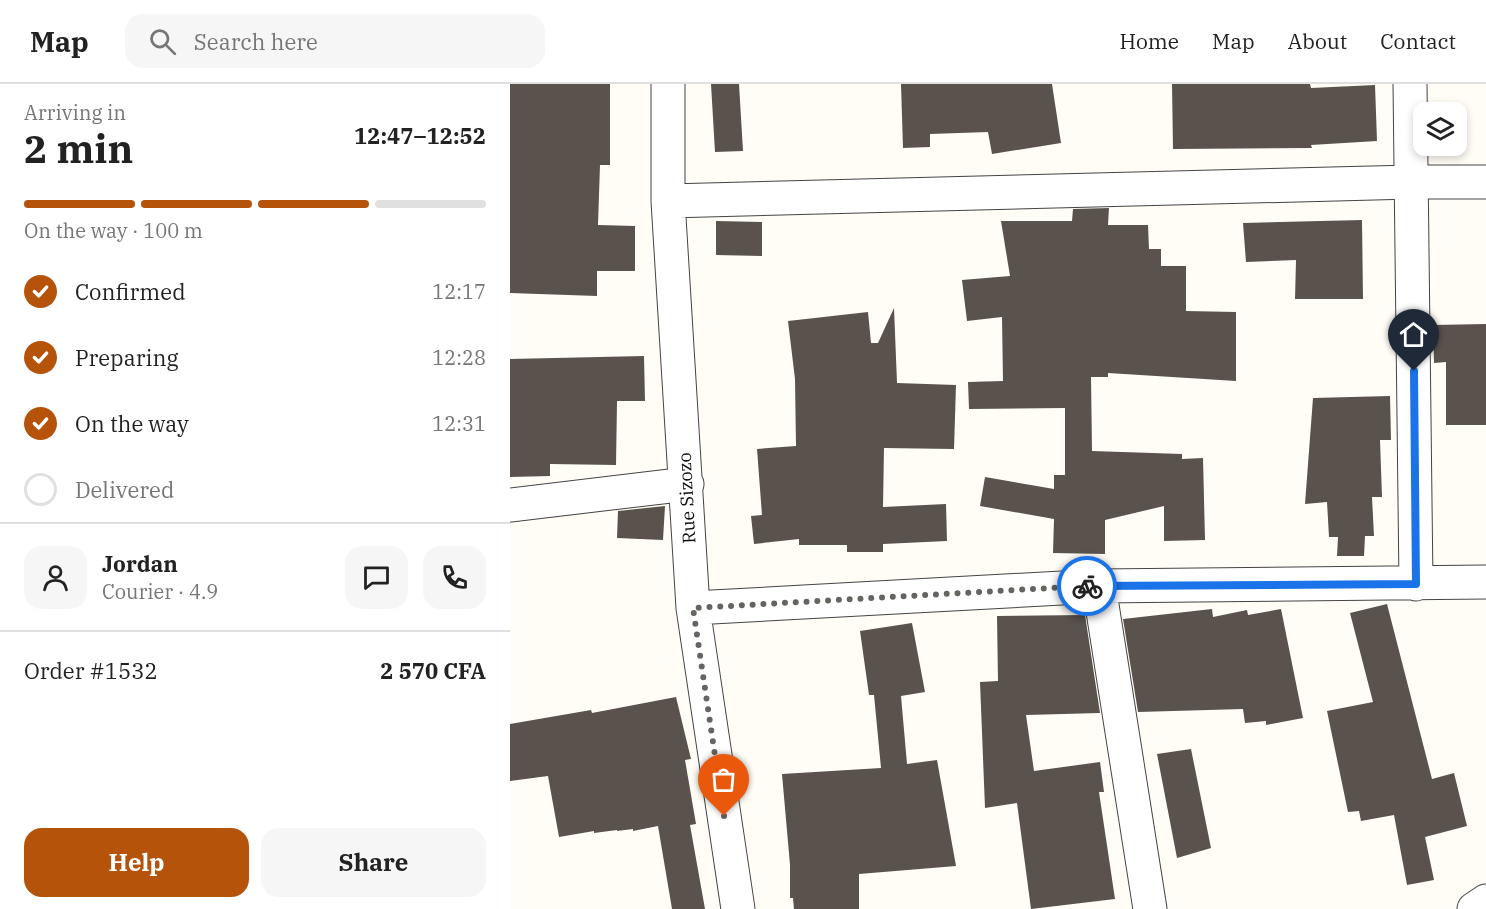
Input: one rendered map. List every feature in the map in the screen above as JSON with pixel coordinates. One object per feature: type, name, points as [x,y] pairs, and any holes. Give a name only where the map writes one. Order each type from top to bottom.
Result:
[{"type":"street","name":"Rue Sizozo","points":[[668,84],[668,201],[693,608],[738,909]]},
{"type":"street","points":[[1410,84],[1416,584]]},
{"type":"street","points":[[668,201],[1486,182]]},
{"type":"street","points":[[510,505],[687,484]]},
{"type":"street","points":[[693,608],[1099,586],[1486,582]]},
{"type":"street","points":[[1099,586],[1150,909]]},
{"type":"street","points":[[1474,909],[1486,900]]},
{"type":"building","points":[[510,84],[610,84],[610,165],[600,165],[598,225],[635,226],[635,271],[597,271],[597,296],[510,293]]},
{"type":"building","points":[[711,84],[739,84],[743,151],[715,152]]},
{"type":"building","points":[[901,84],[1052,84],[1061,143],[992,154],[988,132],[930,134],[930,147],[903,148]]},
{"type":"building","points":[[1172,84],[1310,84],[1311,88],[1375,85],[1377,141],[1311,145],[1312,148],[1173,149]]},
{"type":"building","points":[[1109,208],[1108,225],[1148,225],[1149,249],[1161,249],[1161,266],[1186,266],[1186,311],[1236,312],[1236,381],[1108,373],[1108,377],[1091,377],[1092,451],[1182,454],[1182,459],[1203,458],[1205,540],[1164,541],[1164,506],[1105,520],[1105,554],[1053,553],[1054,519],[980,506],[985,477],[1054,489],[1054,475],[1065,475],[1065,408],[969,409],[968,382],[1003,381],[1002,317],[967,321],[962,280],[1010,276],[1001,221],[1072,221],[1073,209]]},
{"type":"building","points":[[1362,220],[1363,299],[1295,299],[1296,260],[1246,262],[1243,223]]},
{"type":"building","points":[[716,221],[762,222],[762,256],[716,255]]},
{"type":"building","points":[[894,308],[897,383],[956,385],[954,449],[884,448],[883,507],[946,504],[947,541],[883,544],[883,552],[847,552],[847,545],[799,545],[799,539],[754,544],[751,516],[762,515],[757,449],[796,446],[795,379],[788,321],[868,312],[871,343],[878,343]]},
{"type":"building","points":[[1486,324],[1486,425],[1446,425],[1446,362],[1434,363],[1433,325]]},
{"type":"building","points":[[644,356],[645,401],[617,401],[616,465],[550,464],[550,476],[510,477],[510,359]]},
{"type":"building","points":[[1390,396],[1391,440],[1380,440],[1382,497],[1372,497],[1374,536],[1365,536],[1364,556],[1337,556],[1338,537],[1329,537],[1327,502],[1305,504],[1313,398]]},
{"type":"building","points":[[665,506],[663,540],[617,538],[618,511]]},
{"type":"building","points":[[1387,604],[1432,779],[1454,773],[1467,826],[1425,837],[1434,880],[1407,885],[1394,815],[1361,821],[1359,811],[1348,812],[1327,711],[1373,702],[1350,613]]},
{"type":"building","points":[[1212,609],[1213,617],[1247,610],[1248,615],[1281,609],[1303,718],[1266,725],[1266,721],[1245,723],[1243,709],[1138,712],[1123,619]]},
{"type":"building","points":[[1085,615],[1100,713],[1026,715],[1034,771],[1100,762],[1104,792],[1099,792],[1115,899],[1031,909],[1017,803],[985,808],[980,682],[998,681],[997,616]]},
{"type":"building","points":[[912,623],[925,692],[901,696],[907,764],[937,760],[956,866],[859,874],[859,909],[794,909],[793,898],[790,898],[790,865],[782,774],[881,768],[874,695],[869,695],[860,631]]},
{"type":"building","points":[[676,697],[691,759],[685,760],[696,824],[690,825],[705,909],[672,909],[658,826],[633,831],[633,829],[594,833],[594,831],[559,837],[548,776],[510,781],[510,724],[591,710],[592,713]]},
{"type":"building","points":[[1191,749],[1211,848],[1177,858],[1157,754]]},
{"type":"way so far","points":[[724,816],[693,608],[1087,586]]},
{"type":"route","points":[[1087,586],[1416,584],[1414,371]]}]
